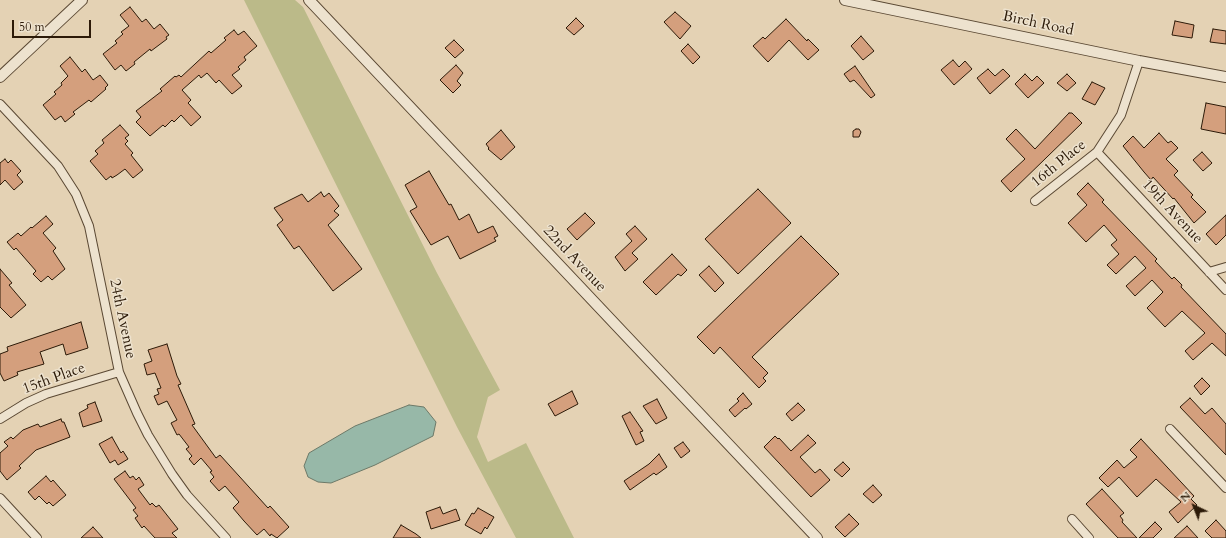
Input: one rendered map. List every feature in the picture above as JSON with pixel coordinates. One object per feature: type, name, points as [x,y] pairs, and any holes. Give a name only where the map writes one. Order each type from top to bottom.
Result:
[{"type":"street","points":[[0,77],[82,0]]},
{"type":"street","name":"22nd Avenue","points":[[309,0],[816,538]]},
{"type":"street","name":"Birch Road","points":[[845,0],[875,3],[1139,61],[1226,77]]},
{"type":"street","name":"16th Place","points":[[1036,201],[1097,152],[1121,115],[1139,61]]},
{"type":"street","name":"24th Avenue","points":[[0,104],[58,166],[76,194],[89,226],[119,372],[142,424],[159,455],[187,495],[226,538]]},
{"type":"street","name":"19th Avenue","points":[[1097,152],[1226,290]]},
{"type":"street","points":[[1209,272],[1226,267]]},
{"type":"street","name":"15th Place","points":[[0,419],[26,403],[46,394],[119,372]]},
{"type":"street","points":[[1170,429],[1226,488]]},
{"type":"street","points":[[0,498],[37,538]]},
{"type":"street","points":[[1072,519],[1089,538]]},
{"type":"shaded area","points":[[244,0],[295,0],[303,7],[437,273],[500,390],[488,397],[477,437],[488,462],[526,443],[574,538],[516,538],[457,427]]},
{"type":"shaded area","points":[[409,405],[424,407],[436,422],[433,436],[375,465],[331,483],[318,482],[308,477],[304,466],[309,453],[355,426]]},
{"type":"building","points":[[130,7],[142,22],[146,19],[154,29],[160,24],[169,35],[166,37],[167,39],[151,51],[150,49],[134,62],[135,64],[126,71],[121,65],[115,70],[103,54],[117,43],[115,41],[123,34],[121,32],[129,26],[120,15]]},
{"type":"building","points":[[675,12],[691,26],[680,39],[664,22]]},
{"type":"building","points":[[576,18],[584,26],[574,35],[566,28]]},
{"type":"building","points":[[786,19],[807,41],[808,39],[819,50],[808,60],[789,40],[768,62],[753,46],[763,37],[765,39]]},
{"type":"building","points":[[1175,21],[1194,25],[1192,38],[1172,35]]},
{"type":"building","points":[[1213,29],[1226,31],[1226,44],[1210,42]]},
{"type":"building","points":[[234,30],[238,35],[244,31],[257,46],[244,57],[246,60],[238,67],[240,69],[232,75],[242,86],[232,94],[219,80],[216,83],[207,73],[201,78],[199,75],[182,90],[191,100],[188,103],[201,117],[191,126],[181,115],[174,122],[172,120],[165,127],[163,125],[150,136],[136,122],[141,117],[136,111],[162,91],[160,89],[175,76],[176,77],[179,75],[181,77],[209,51],[211,53],[226,40],[224,38]]},
{"type":"building","points":[[861,36],[874,51],[863,60],[851,46]]},
{"type":"building","points":[[454,40],[464,50],[455,58],[445,48]]},
{"type":"building","points":[[688,44],[700,57],[693,64],[681,51]]},
{"type":"building","points":[[70,57],[82,72],[85,69],[93,80],[100,75],[108,85],[105,88],[106,89],[91,102],[89,100],[73,112],[75,114],[65,122],[61,116],[55,120],[43,105],[56,94],[54,92],[62,85],[61,83],[68,76],[60,66]]},
{"type":"building","points":[[953,60],[959,67],[965,61],[972,69],[954,85],[941,70]]},
{"type":"building","points":[[456,65],[463,73],[457,81],[461,85],[453,93],[440,80]]},
{"type":"building","points":[[855,66],[875,95],[871,98],[854,80],[850,82],[844,74]]},
{"type":"building","points":[[988,69],[995,76],[1003,69],[1010,76],[990,94],[977,78]]},
{"type":"building","points":[[1025,74],[1032,81],[1037,76],[1044,83],[1028,98],[1015,84]]},
{"type":"building","points":[[1067,74],[1076,83],[1067,91],[1057,83]]},
{"type":"building","points":[[1092,82],[1105,88],[1095,105],[1082,99]]},
{"type":"building","points":[[1206,103],[1226,107],[1226,134],[1201,129]]},
{"type":"building","points":[[1069,113],[1072,113],[1082,123],[1011,192],[1001,181],[1025,159],[1006,139],[1016,129],[1035,149]]},
{"type":"building","points":[[120,125],[129,135],[125,138],[128,141],[125,144],[133,153],[131,155],[143,170],[133,178],[125,169],[112,178],[111,176],[106,180],[90,161],[98,154],[95,151],[104,143],[102,140]]},
{"type":"building","points":[[859,129],[861,132],[859,137],[853,137],[853,131]]},
{"type":"building","points":[[501,130],[515,147],[501,160],[488,149],[489,148],[486,144]]},
{"type":"building","points":[[1159,133],[1168,143],[1171,141],[1178,148],[1166,159],[1178,171],[1174,175],[1193,195],[1191,197],[1206,212],[1194,223],[1174,198],[1173,199],[1153,177],[1151,180],[1123,146],[1133,136],[1144,148]]},
{"type":"building","points":[[1202,152],[1212,163],[1203,171],[1193,160]]},
{"type":"building","points":[[5,159],[8,163],[11,160],[21,171],[17,175],[23,182],[14,190],[5,180],[0,185],[0,163]]},
{"type":"building","points":[[429,171],[449,205],[451,204],[459,220],[469,214],[478,233],[493,226],[498,236],[494,238],[496,241],[460,259],[448,236],[431,245],[410,211],[417,207],[405,185]]},
{"type":"building","points":[[1088,183],[1104,200],[1102,202],[1157,259],[1155,261],[1172,279],[1174,277],[1182,285],[1181,287],[1226,334],[1226,356],[1212,343],[1193,360],[1185,351],[1205,333],[1182,311],[1165,327],[1147,308],[1163,292],[1152,280],[1135,296],[1126,286],[1146,268],[1135,256],[1116,274],[1107,265],[1119,254],[1111,245],[1117,240],[1104,225],[1086,242],[1068,223],[1087,205],[1077,194]]},
{"type":"building","points":[[758,189],[791,223],[738,274],[705,239]]},
{"type":"building","points":[[321,192],[324,197],[329,193],[339,206],[334,211],[339,215],[328,225],[362,269],[333,291],[299,246],[294,249],[277,225],[283,220],[274,208],[302,194],[308,202]]},
{"type":"building","points":[[585,213],[595,223],[577,240],[567,229]]},
{"type":"building","points":[[1226,215],[1226,235],[1216,245],[1206,234]]},
{"type":"building","points":[[46,216],[53,224],[43,233],[56,248],[53,251],[65,269],[52,280],[48,276],[41,282],[33,274],[36,271],[16,248],[14,250],[7,242],[18,233],[21,236]]},
{"type":"building","points":[[635,226],[647,239],[632,253],[638,259],[625,271],[615,257],[632,241],[626,234]]},
{"type":"building","points":[[801,236],[839,274],[752,357],[768,373],[763,378],[766,381],[759,388],[720,347],[714,354],[697,337]]},
{"type":"building","points":[[672,254],[687,270],[681,276],[678,274],[656,295],[643,282]]},
{"type":"building","points":[[709,266],[724,283],[715,292],[699,275]]},
{"type":"building","points":[[0,269],[12,283],[9,285],[26,305],[11,318],[0,307]]},
{"type":"building","points":[[81,322],[88,348],[66,355],[63,344],[40,352],[44,364],[17,372],[18,375],[4,381],[0,373],[0,354],[8,351],[7,347]]},
{"type":"building","points":[[167,344],[181,384],[178,385],[195,424],[192,425],[216,458],[220,455],[268,508],[270,506],[289,527],[277,538],[271,534],[270,536],[264,529],[257,535],[244,521],[233,508],[239,502],[225,486],[219,491],[210,481],[214,477],[210,472],[212,471],[201,458],[194,465],[189,459],[192,456],[186,449],[189,447],[179,434],[177,435],[171,423],[177,420],[167,401],[158,405],[154,396],[159,394],[157,389],[161,388],[155,373],[147,375],[144,364],[152,361],[148,350]]},
{"type":"building","points":[[1202,378],[1210,386],[1201,395],[1194,386]]},
{"type":"building","points":[[572,391],[578,404],[555,416],[548,404]]},
{"type":"building","points":[[743,393],[752,404],[735,417],[729,410],[739,401],[737,399]]},
{"type":"building","points":[[1190,398],[1205,414],[1212,408],[1226,424],[1226,455],[1180,407]]},
{"type":"building","points":[[657,399],[667,418],[656,424],[643,406]]},
{"type":"building","points":[[95,402],[102,421],[83,427],[79,413],[88,408],[87,405]]},
{"type":"building","points":[[798,403],[805,410],[792,421],[786,414]]},
{"type":"building","points":[[630,412],[643,431],[640,432],[644,441],[636,445],[622,416]]},
{"type":"building","points":[[61,419],[62,422],[64,422],[70,437],[36,450],[19,466],[21,468],[7,480],[0,471],[0,453],[8,446],[4,442],[11,437],[13,439],[23,430],[38,424],[40,427]]},
{"type":"building","points":[[808,435],[816,443],[800,457],[815,473],[820,469],[830,480],[811,497],[764,447],[775,436],[778,439],[779,438],[791,451]]},
{"type":"building","points":[[112,437],[121,453],[123,451],[128,459],[118,465],[115,460],[110,463],[99,444]]},
{"type":"building","points":[[1141,439],[1194,496],[1191,499],[1197,505],[1178,523],[1169,512],[1181,502],[1156,479],[1137,497],[1119,477],[1108,487],[1099,478],[1117,460],[1124,468],[1137,457],[1130,450]]},
{"type":"building","points":[[683,442],[690,451],[681,458],[674,448]]},
{"type":"building","points":[[659,454],[667,467],[656,475],[654,473],[630,490],[624,481],[649,464]]},
{"type":"building","points":[[843,462],[850,469],[842,477],[834,470]]},
{"type":"building","points":[[125,471],[130,478],[133,476],[136,480],[139,477],[144,485],[138,489],[150,505],[152,503],[156,507],[159,505],[178,529],[172,533],[177,538],[155,538],[144,526],[142,528],[135,518],[138,516],[133,510],[136,508],[114,479]]},
{"type":"building","points":[[46,476],[51,482],[53,480],[66,495],[53,506],[49,502],[47,504],[39,496],[35,500],[28,492]]},
{"type":"building","points":[[873,485],[882,495],[873,503],[863,494]]},
{"type":"building","points":[[1102,489],[1124,513],[1120,516],[1123,520],[1122,522],[1137,538],[1118,538],[1086,504]]},
{"type":"building","points":[[440,507],[443,514],[456,509],[460,520],[431,529],[426,512]]},
{"type":"building","points":[[478,508],[494,517],[487,529],[485,527],[481,534],[465,525],[472,513],[474,514]]},
{"type":"building","points":[[849,514],[859,524],[845,537],[835,527]]},
{"type":"building","points":[[1216,520],[1226,531],[1226,538],[1212,538],[1205,531]]},
{"type":"building","points":[[1155,522],[1162,529],[1153,538],[1139,538]]},
{"type":"building","points":[[401,525],[416,534],[421,538],[393,538]]},
{"type":"building","points":[[1187,526],[1198,538],[1174,538]]},
{"type":"building","points":[[93,527],[103,538],[81,538]]}]
